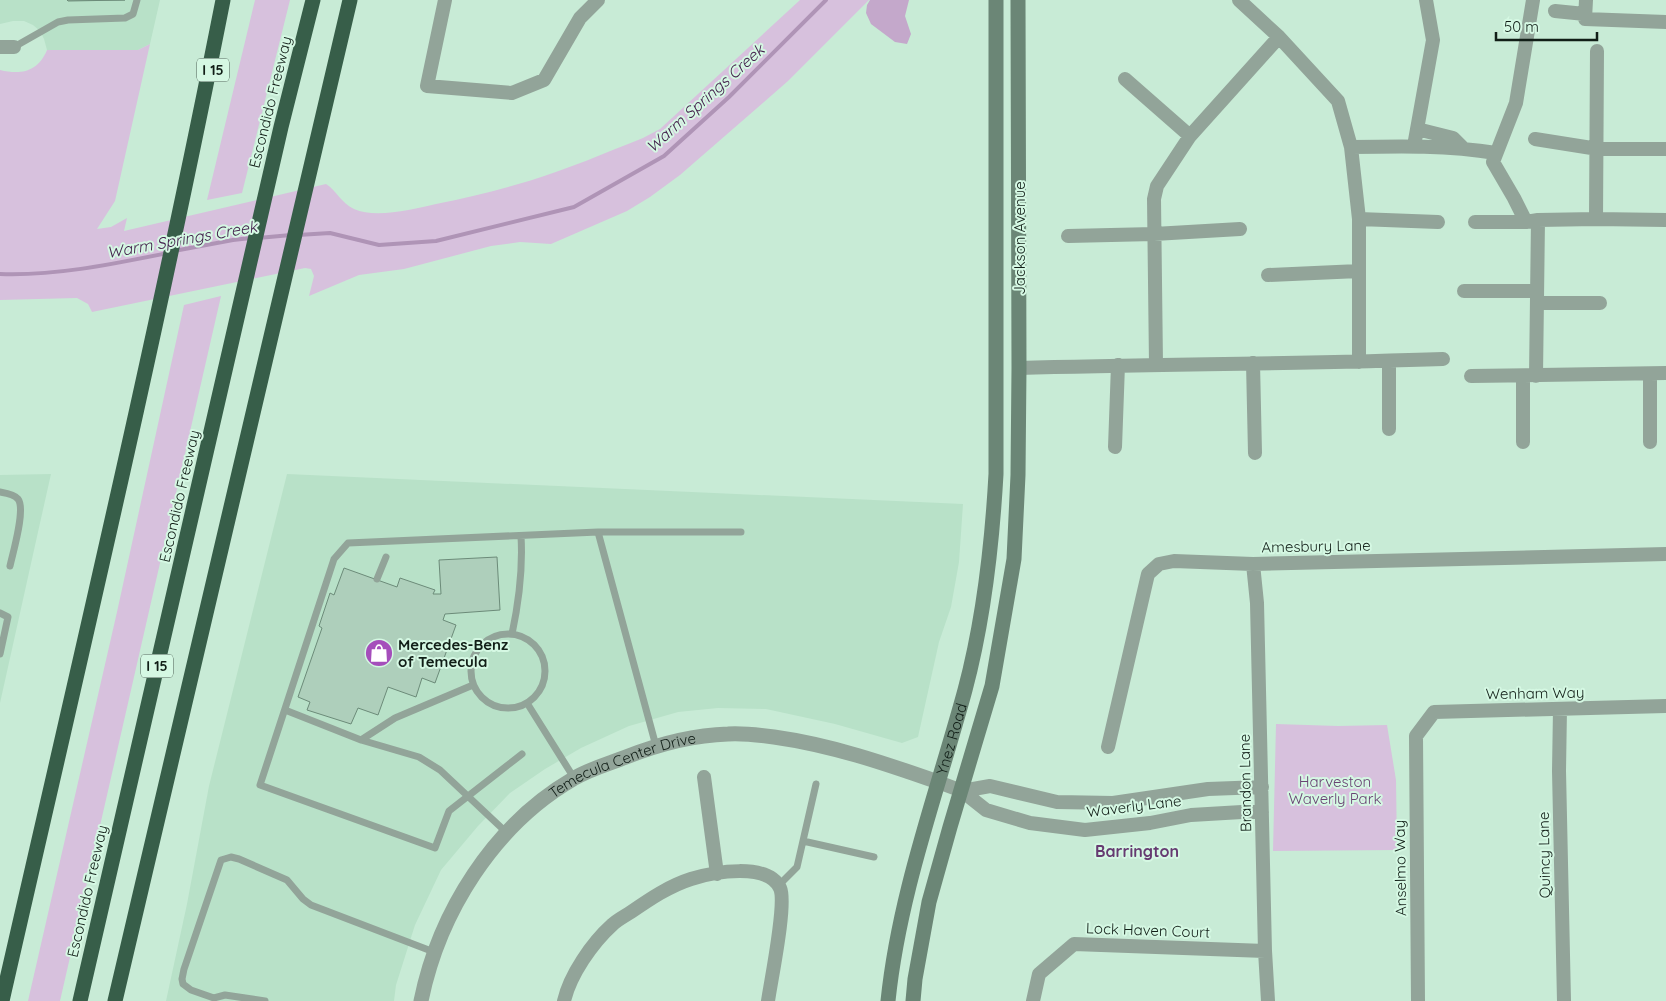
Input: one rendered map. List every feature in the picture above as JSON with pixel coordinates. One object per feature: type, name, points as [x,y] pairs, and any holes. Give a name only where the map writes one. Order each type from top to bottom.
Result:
[{"type":"highway","points":[[196,140],[224,0]]},
{"type":"highway","name":"I 15","points":[[2,1001],[196,140],[230,0]]},
{"type":"highway","name":"Escondido Freeway","points":[[80,1001],[313,0]]},
{"type":"highway","points":[[115,1001],[350,0]]},
{"type":"main road","name":"Jackson Avenue","points":[[996,0],[996,474]]},
{"type":"main road","name":"Jackson Avenue","points":[[1018,0],[1018,475]]},
{"type":"main road","points":[[996,248],[1019,248]]},
{"type":"main road","name":"Ynez Road","points":[[888,1001],[902,909],[966,688],[980,627],[992,534],[996,474]]},
{"type":"main road","name":"Ynez Road","points":[[913,1001],[915,979],[930,902],[992,686],[1014,559],[1018,475]]},
{"type":"street","points":[[445,0],[427,86],[512,93],[544,80],[580,18],[598,0]]},
{"type":"street","points":[[1239,0],[1279,38],[1338,101],[1351,147],[1359,219],[1359,362]]},
{"type":"street","points":[[1414,146],[1433,40],[1426,0]]},
{"type":"street","points":[[1523,442],[1537,297],[1532,221],[1514,198],[1495,158],[1516,103],[1533,0]]},
{"type":"street","points":[[1555,11],[1586,7],[1585,19],[1666,22]]},
{"type":"street","points":[[1156,364],[1154,200],[1157,186],[1190,136],[1279,38]]},
{"type":"street","points":[[1596,219],[1598,149],[1597,51]]},
{"type":"street","points":[[1125,79],[1190,136]]},
{"type":"street","points":[[1417,130],[1453,138],[1463,148]]},
{"type":"street","points":[[1535,139],[1598,149],[1666,149]]},
{"type":"street","points":[[1351,147],[1414,146],[1463,148],[1495,158]]},
{"type":"street","points":[[1359,219],[1438,222]]},
{"type":"street","points":[[1475,222],[1596,219],[1666,220]]},
{"type":"street","points":[[1068,236],[1240,229]]},
{"type":"street","points":[[1268,275],[1359,271]]},
{"type":"street","points":[[1464,290],[1600,303]]},
{"type":"street","points":[[1019,368],[1443,360]]},
{"type":"street","points":[[1389,361],[1389,429]]},
{"type":"street","points":[[1253,363],[1255,453]]},
{"type":"street","points":[[1115,447],[1118,365]]},
{"type":"street","points":[[1470,376],[1666,373]]},
{"type":"street","points":[[1650,374],[1650,442]]},
{"type":"street","name":"Amesbury Lane","points":[[1108,747],[1148,574],[1159,564],[1174,561],[1253,564],[1666,554]]},
{"type":"street","name":"Brandon Lane","points":[[1253,564],[1257,603],[1264,952],[1268,1001]]},
{"type":"street","name":"Wenham Way","points":[[1416,736],[1434,712],[1666,706]]},
{"type":"street","name":"Quincy Lane","points":[[1560,709],[1559,771],[1564,1001]]},
{"type":"street","name":"Temecula Center Drive","points":[[422,1001],[427,974],[446,924],[487,857],[506,833],[535,805],[574,778],[656,746],[686,738],[730,733],[801,741],[838,749],[938,782]]},
{"type":"street","name":"Anselmo Way","points":[[1416,736],[1418,1001]]},
{"type":"street","points":[[704,777],[717,874]]},
{"type":"street","points":[[938,782],[962,791]]},
{"type":"street","name":"Waverly Lane","points":[[962,791],[990,786],[1058,802],[1113,803],[1208,789],[1262,787]]},
{"type":"street","name":"Waverly Lane","points":[[962,791],[986,810],[1030,823],[1085,830],[1150,823],[1191,815],[1262,812]]},
{"type":"street","points":[[564,1001],[567,988],[588,952],[612,924],[657,894],[691,879],[717,874],[755,871],[771,877],[780,888],[782,911],[768,1001]]},
{"type":"street","name":"Lock Haven Court","points":[[1033,1001],[1039,974],[1074,944],[1264,952]]},
{"type":"lane","points":[[7,47],[58,22],[125,18],[133,14],[137,0]]},
{"type":"lane","points":[[0,492],[15,496],[21,505],[10,566]]},
{"type":"lane","points":[[598,532],[656,746]]},
{"type":"lane","points":[[522,754],[448,811],[436,848],[260,785],[334,559],[348,543],[598,532],[741,532]]},
{"type":"lane","points":[[512,634],[522,565],[521,536]]},
{"type":"lane","points":[[377,579],[386,557]]},
{"type":"lane","points":[[0,613],[8,618],[0,654]]},
{"type":"lane","points":[[512,634],[524,638],[533,644],[540,653],[545,675],[542,686],[536,696],[527,704],[507,709],[496,707],[486,702],[478,694],[473,685],[470,672],[472,660],[478,648],[494,637],[512,634]]},
{"type":"lane","points":[[361,740],[394,718],[473,685]]},
{"type":"lane","points":[[527,704],[574,778]]},
{"type":"lane","points":[[285,710],[361,740],[419,757],[440,770],[506,833]]},
{"type":"lane","points":[[326,726],[329,717]]},
{"type":"lane","points":[[778,886],[796,867],[816,784]]},
{"type":"lane","points":[[803,841],[874,857]]},
{"type":"lane","points":[[265,1001],[225,995],[214,998],[191,990],[183,984],[182,980],[221,860],[231,857],[286,880],[303,899],[312,905],[434,952]]},
{"type":"shaded area","points":[[0,0],[160,0],[150,44],[138,50],[47,50],[40,31],[33,25],[24,21],[0,24]]},
{"type":"shaded area","points":[[870,0],[909,0],[905,16],[911,34],[907,44],[895,42],[871,24],[866,13]]},
{"type":"shaded area","points":[[51,474],[38,532],[0,703],[0,475]]},
{"type":"shaded area","points":[[287,474],[963,504],[959,562],[951,607],[939,642],[918,737],[902,743],[835,724],[766,709],[718,708],[678,712],[629,726],[581,748],[545,769],[510,793],[478,826],[441,870],[415,925],[396,985],[394,1001],[166,1001],[187,904],[209,786]]},
{"type":"green space","points":[[255,0],[290,0],[242,193],[207,200]]},
{"type":"green space","points":[[800,0],[869,0],[788,81],[680,175],[627,211],[551,244],[520,242],[491,246],[404,269],[359,275],[309,296],[314,276],[311,269],[305,268],[92,312],[88,304],[77,298],[0,300],[0,70],[22,72],[28,70],[39,63],[47,50],[138,50],[150,44],[115,201],[97,229],[111,227],[127,218],[124,231],[326,184],[346,204],[354,209],[363,212],[384,213],[459,199],[506,188],[544,176],[643,138],[660,129]]},
{"type":"green space","points":[[221,296],[60,1001],[28,1001],[117,612],[184,305]]},
{"type":"green space","name":"Harveston Waverly Park","points":[[1276,724],[1387,725],[1396,780],[1397,850],[1273,851]]},
{"type":"building","points":[[67,0],[125,0],[68,1]]},
{"type":"building","name":"Mercedes-Benz of Temecula","points":[[497,557],[500,610],[445,614],[443,620],[456,625],[435,683],[422,678],[416,697],[388,687],[378,715],[358,708],[351,724],[307,710],[310,702],[298,697],[322,628],[319,626],[330,593],[334,595],[344,568],[397,587],[400,578],[435,590],[433,594],[441,594],[439,560]]},
{"type":"waterway","name":"Warm Springs Creek","points":[[298,235],[330,233],[379,245],[436,241],[574,207],[664,156],[729,97],[826,0]]},
{"type":"waterway","name":"Warm Springs Creek","points":[[258,238],[291,235]]},
{"type":"waterway","name":"Warm Springs Creek","points":[[174,251],[251,238]]},
{"type":"waterway","name":"Warm Springs Creek","points":[[0,274],[63,271],[168,253]]},
{"type":"place","name":"Mercedes-Benz of Temecula","points":[[379,653]]},
{"type":"district","name":"Barrington","points":[[1137,851]]}]
